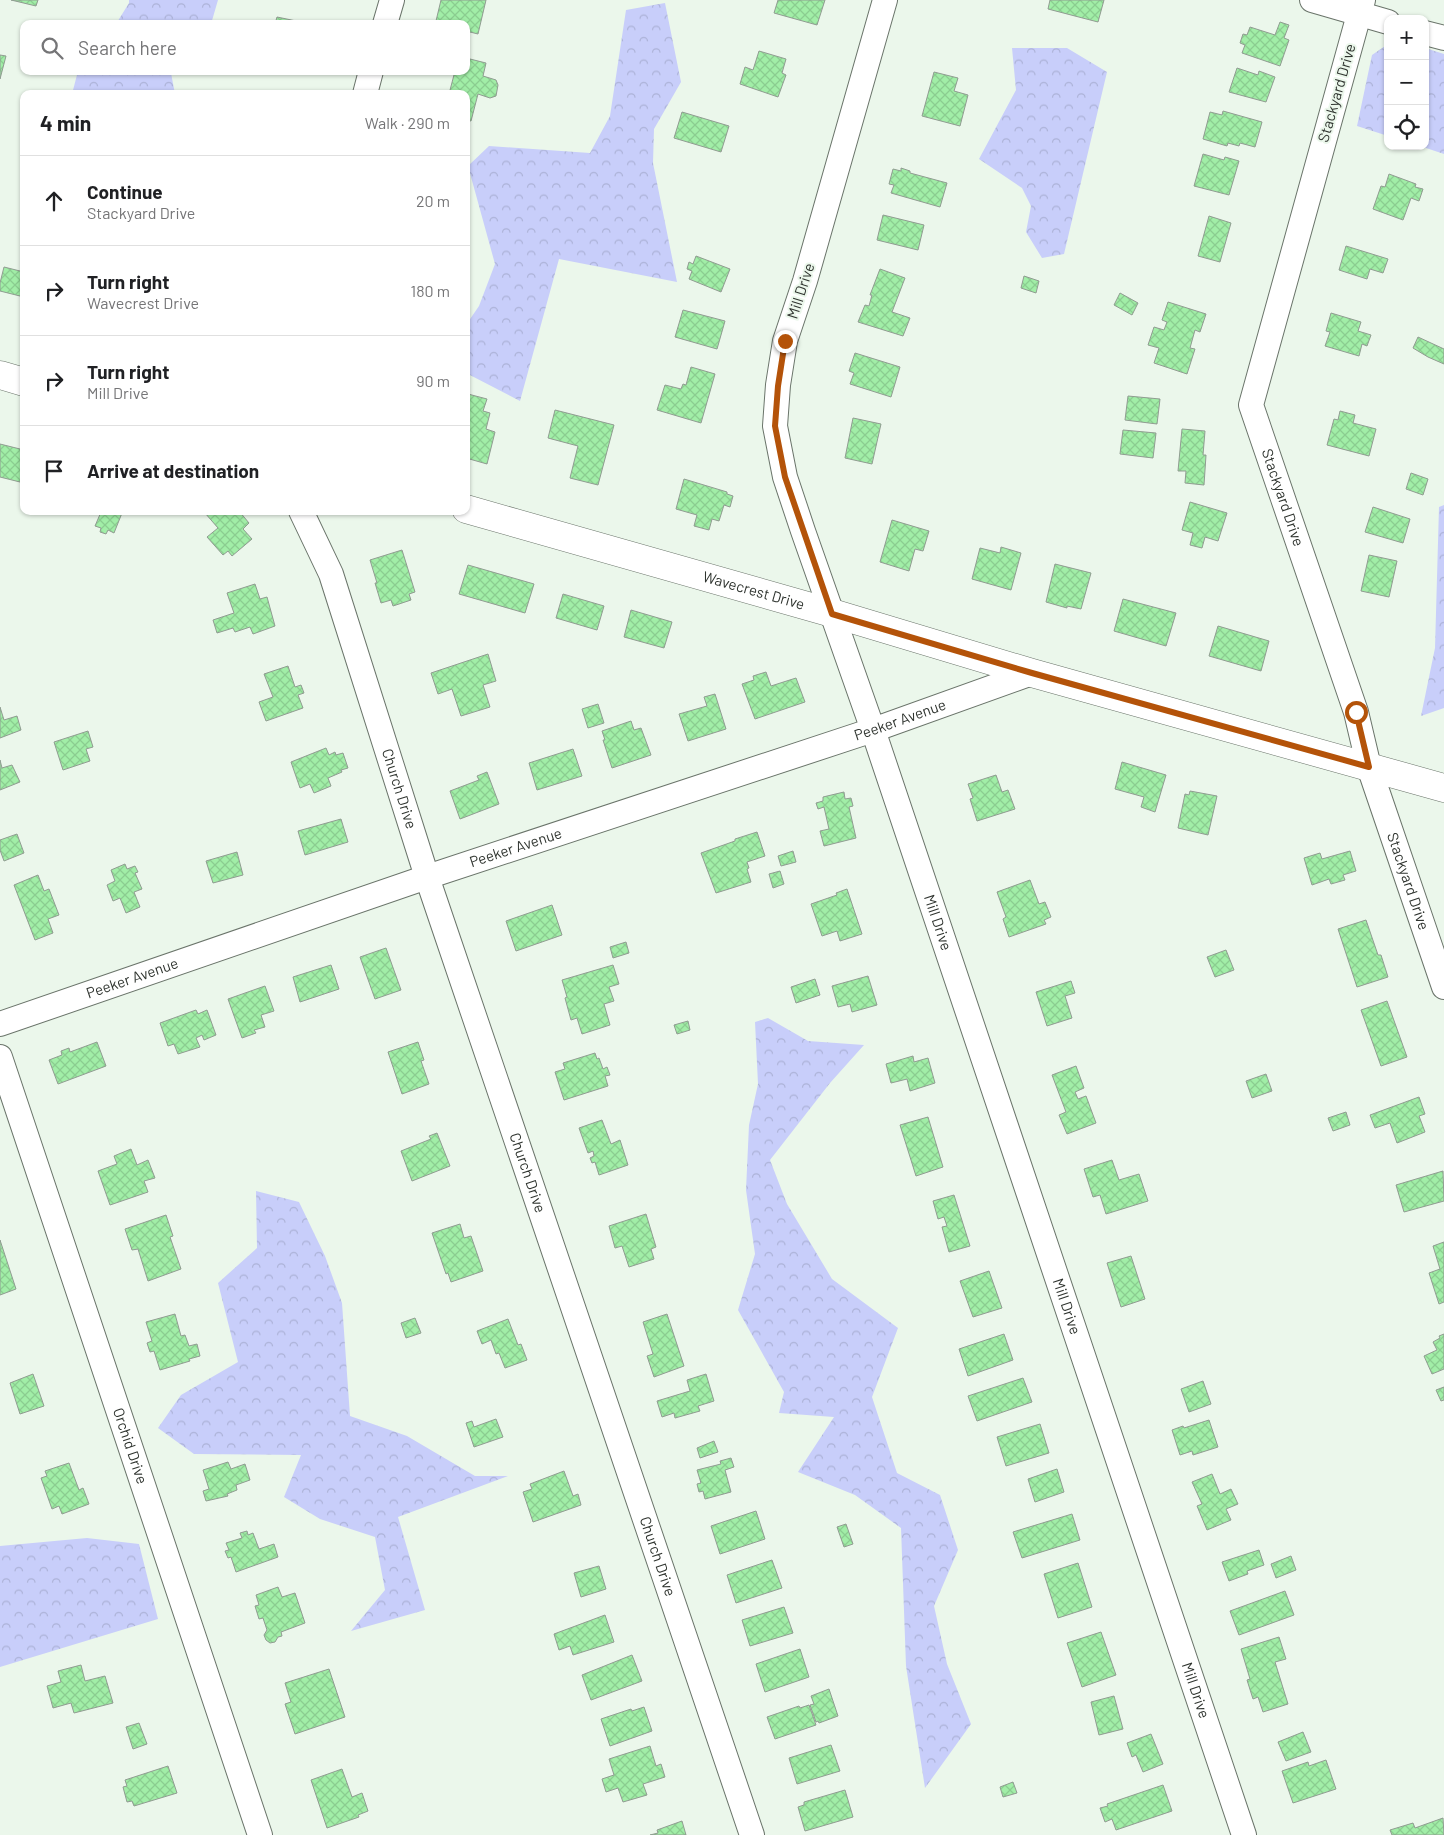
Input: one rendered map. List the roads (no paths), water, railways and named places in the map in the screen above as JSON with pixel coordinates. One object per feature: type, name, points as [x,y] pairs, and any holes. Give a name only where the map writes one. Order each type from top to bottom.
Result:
[{"type":"street","points":[[386,20],[392,0]]},
{"type":"street","name":"Mill Drive","points":[[885,0],[805,281],[785,341],[775,426],[785,477],[873,730],[1244,1835]]},
{"type":"street","points":[[1312,0],[1361,7],[1384,20]]},
{"type":"street","name":"Stackyard Drive","points":[[1361,7],[1251,405],[1356,712],[1369,767],[1444,987]]},
{"type":"street","points":[[1429,34],[1444,38]]},
{"type":"street","points":[[366,90],[370,75]]},
{"type":"street","points":[[0,375],[20,381]]},
{"type":"street","name":"Wavecrest Drive","points":[[470,510],[1032,673],[1444,788]]},
{"type":"street","name":"Church Drive","points":[[303,515],[331,574],[427,877],[752,1835]]},
{"type":"street","name":"Peeker Avenue","points":[[0,1024],[427,877],[873,730],[1032,673]]},
{"type":"street","name":"Orchid Drive","points":[[0,1057],[260,1835]]}]
